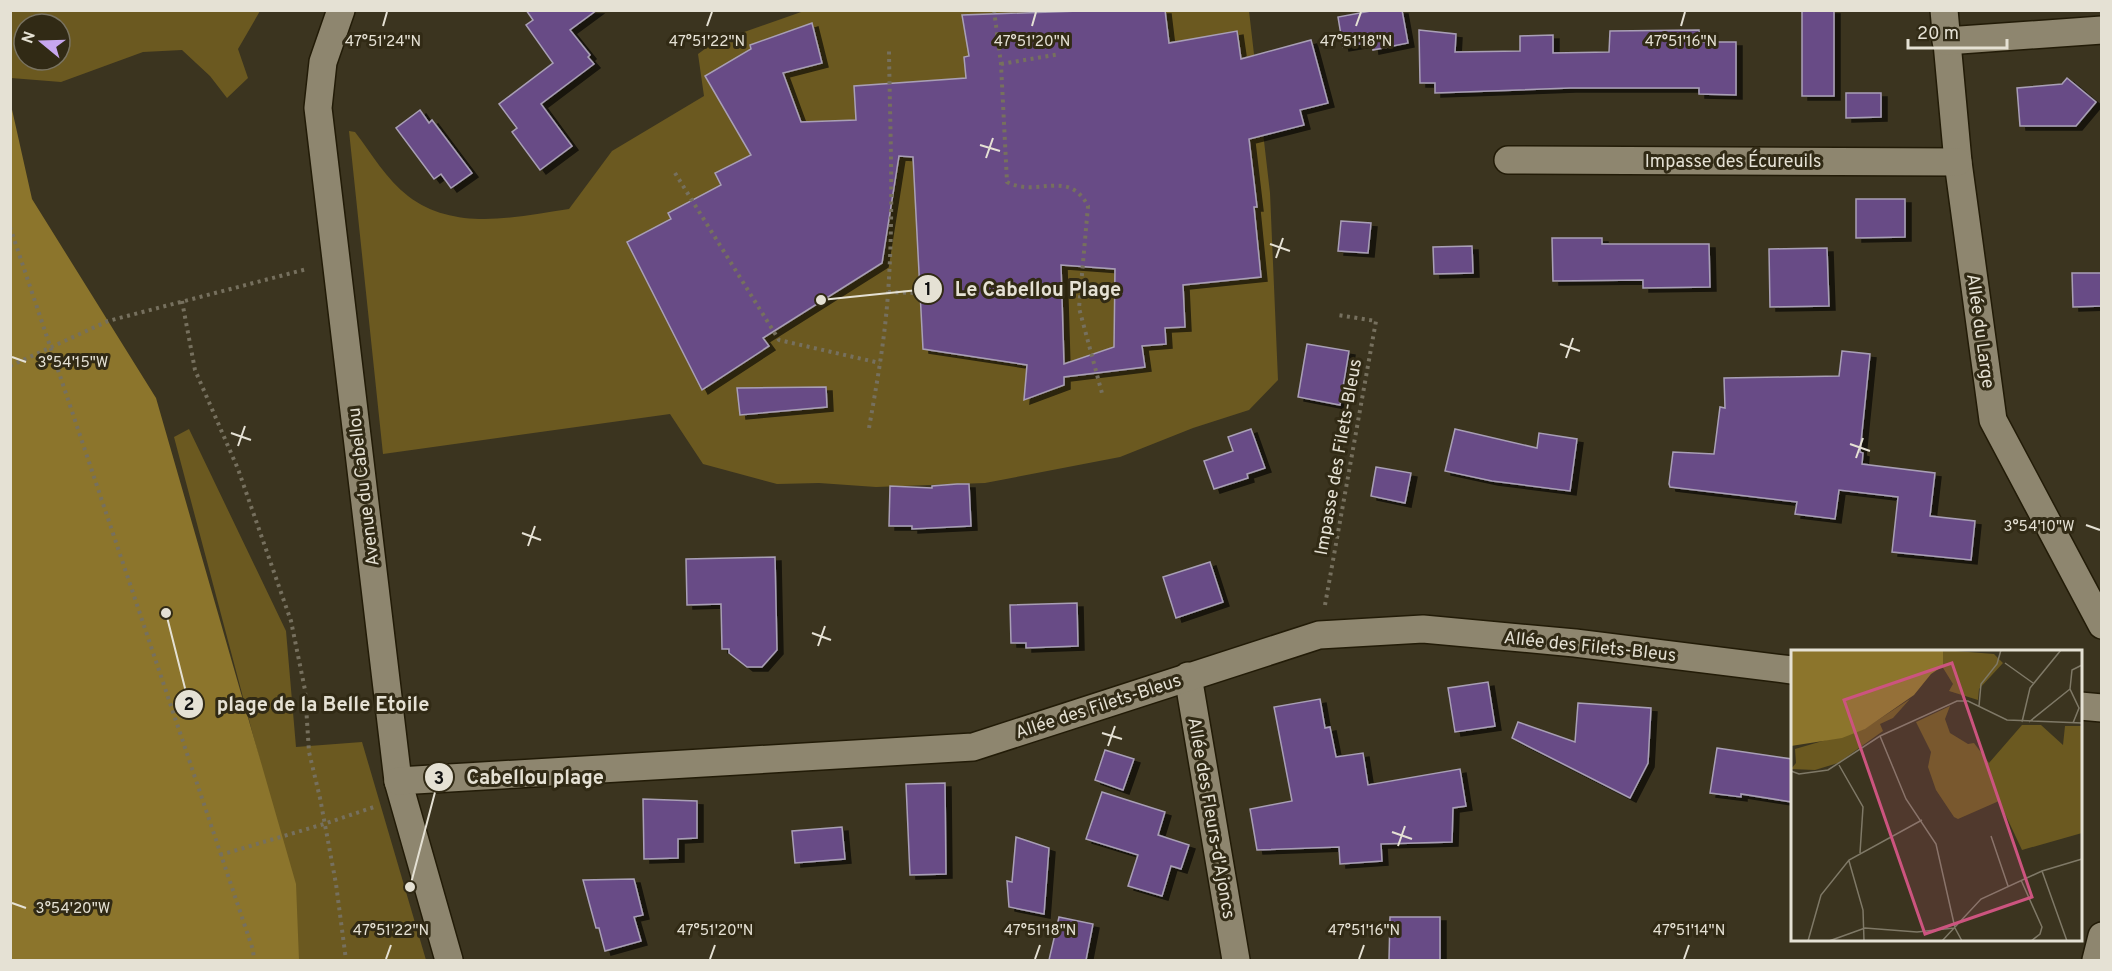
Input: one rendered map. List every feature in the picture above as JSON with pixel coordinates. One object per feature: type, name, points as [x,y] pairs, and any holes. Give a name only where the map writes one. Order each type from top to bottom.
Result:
[{"type":"street","name":"Avenue du Cabellou","points":[[341,10],[323,62],[318,108],[400,789],[448,960]]},
{"type":"street","name":"Allée du Large","points":[[1944,10],[1958,162],[1993,420],[2102,625]]},
{"type":"street","points":[[1946,41],[2102,30]]},
{"type":"street","name":"Impasse des Écureuils","points":[[1508,160],[1958,162]]},
{"type":"street","name":"Allée des Filets-Bleus","points":[[400,789],[974,747],[1319,635],[1423,629],[1575,643],[1791,670]]},
{"type":"street","name":"Allée des Fleurs-d'Ajoncs","points":[[1188,676],[1236,960]]},
{"type":"street","points":[[2082,706],[2102,708]]},
{"type":"street","points":[[2096,960],[2102,936]]},
{"type":"path","points":[[994,10],[1001,64],[1007,182],[1018,188],[1067,186],[1082,194],[1088,206],[1079,308],[1103,398]]},
{"type":"path","points":[[870,428],[888,292],[891,187],[889,51]]},
{"type":"path","points":[[1001,64],[1060,54]]},
{"type":"path","points":[[675,173],[778,340],[880,363]]},
{"type":"path","points":[[10,226],[220,855],[254,950],[254,960]]},
{"type":"path","points":[[10,366],[108,321],[337,261]]},
{"type":"path","points":[[888,292],[940,294]]},
{"type":"path","points":[[182,301],[195,370],[238,469],[291,621],[304,690],[309,752],[336,884],[346,960]]},
{"type":"path","name":"Impasse des Filets-Bleus","points":[[1319,635],[1376,321],[1338,315]]},
{"type":"path","points":[[220,855],[324,824],[400,789]]},
{"type":"shaded area","points":[[11,10],[260,11],[238,49],[248,78],[227,98],[210,76],[182,50],[143,52],[61,82],[11,78]]},
{"type":"shaded area","points":[[804,11],[1249,11],[1270,193],[1278,380],[1249,410],[1193,428],[1120,457],[985,483],[876,487],[819,483],[777,484],[703,464],[670,414],[383,454],[349,131],[355,132],[400,190],[426,207],[466,218],[486,219],[569,209],[612,151],[704,96],[698,54],[713,43]]},
{"type":"shaded area","points":[[11,105],[32,199],[156,398],[296,884],[299,960],[11,960]]},
{"type":"shaded area","points":[[189,429],[286,631],[296,747],[362,742],[426,960],[295,960],[261,765],[174,437]]},
{"type":"building","points":[[526,10],[597,10],[570,30],[590,55],[588,57],[594,64],[541,104],[572,146],[540,170],[512,132],[517,128],[499,104],[553,63],[526,25],[533,20]]},
{"type":"building","points":[[1165,10],[1169,43],[1237,31],[1241,59],[1311,40],[1328,103],[1300,110],[1304,125],[1249,139],[1257,207],[1254,207],[1261,277],[1183,285],[1185,327],[1165,328],[1166,344],[1142,346],[1145,367],[1064,377],[1064,385],[1024,400],[1027,365],[923,349],[913,157],[899,156],[882,263],[763,338],[769,346],[702,390],[627,242],[671,219],[668,213],[721,185],[715,173],[751,155],[705,76],[751,49],[750,45],[812,23],[822,63],[783,73],[801,122],[856,120],[854,86],[966,78],[964,57],[969,56],[962,15]],"holes":[[[1061,265],[1115,269],[1114,347],[1064,364]]]},
{"type":"building","points":[[1376,10],[1402,10],[1408,43],[1373,50],[1372,42],[1343,47],[1338,17]]},
{"type":"building","points":[[1802,10],[1834,10],[1834,96],[1802,96]]},
{"type":"building","points":[[1419,30],[1456,34],[1455,52],[1520,51],[1520,36],[1553,35],[1553,53],[1609,52],[1610,31],[1699,30],[1700,42],[1736,42],[1736,95],[1699,94],[1699,88],[1570,88],[1435,93],[1435,83],[1420,83]]},
{"type":"building","points":[[2067,78],[2096,102],[2076,126],[2020,126],[2017,88],[2062,84]]},
{"type":"building","points":[[1846,93],[1881,93],[1881,117],[1846,118]]},
{"type":"building","points":[[420,110],[429,123],[432,120],[472,173],[451,188],[441,174],[434,179],[396,128]]},
{"type":"building","points":[[1856,199],[1905,199],[1905,237],[1856,238]]},
{"type":"building","points":[[1341,221],[1371,223],[1368,253],[1338,251]]},
{"type":"building","points":[[1552,238],[1602,238],[1602,244],[1709,244],[1710,287],[1643,288],[1643,280],[1553,281]]},
{"type":"building","points":[[1472,246],[1473,273],[1434,274],[1433,247]]},
{"type":"building","points":[[1827,248],[1829,306],[1770,307],[1769,249]]},
{"type":"building","points":[[2072,273],[2102,273],[2102,306],[2073,307]]},
{"type":"building","points":[[1307,344],[1349,351],[1340,405],[1298,397]]},
{"type":"building","points":[[1842,351],[1870,354],[1860,452],[1863,453],[1862,464],[1935,473],[1930,516],[1975,521],[1971,560],[1892,552],[1898,497],[1839,490],[1835,519],[1795,514],[1797,502],[1670,487],[1673,452],[1714,454],[1720,407],[1725,408],[1724,378],[1839,376]]},
{"type":"building","points":[[826,387],[827,407],[740,415],[737,388]]},
{"type":"building","points":[[1251,429],[1265,468],[1247,474],[1248,478],[1214,489],[1204,461],[1233,451],[1228,437]]},
{"type":"building","points":[[1455,429],[1537,448],[1539,433],[1577,439],[1570,491],[1492,481],[1445,471]]},
{"type":"building","points":[[1376,467],[1411,473],[1405,503],[1371,496]]},
{"type":"building","points":[[969,484],[971,526],[912,529],[912,526],[889,526],[890,486],[932,488],[932,486]]},
{"type":"building","points":[[775,557],[777,650],[762,667],[747,667],[729,653],[729,649],[722,649],[721,604],[687,605],[686,559]]},
{"type":"building","points":[[1210,562],[1223,602],[1176,618],[1163,577]]},
{"type":"building","points":[[1077,603],[1078,646],[1026,648],[1026,643],[1011,643],[1010,605]]},
{"type":"building","points":[[1488,682],[1495,726],[1455,732],[1448,688]]},
{"type":"building","points":[[1320,699],[1325,728],[1330,727],[1336,757],[1363,753],[1368,785],[1460,769],[1466,806],[1453,808],[1452,842],[1381,844],[1382,861],[1340,864],[1339,847],[1257,850],[1250,809],[1292,801],[1274,707]]},
{"type":"building","points":[[1578,703],[1651,708],[1648,763],[1630,798],[1512,738],[1518,722],[1575,742]]},
{"type":"building","points":[[1717,748],[1791,759],[1791,802],[1741,794],[1741,797],[1710,793]]},
{"type":"building","points":[[1105,750],[1134,759],[1123,790],[1095,780]]},
{"type":"building","points":[[945,783],[946,874],[910,875],[906,784]]},
{"type":"building","points":[[1102,792],[1165,812],[1158,835],[1189,845],[1181,869],[1171,866],[1162,896],[1128,886],[1138,855],[1086,839]]},
{"type":"building","points":[[643,799],[697,801],[697,838],[678,839],[678,858],[644,859]]},
{"type":"building","points":[[842,827],[845,859],[795,863],[792,831]]},
{"type":"building","points":[[1016,837],[1049,848],[1044,914],[1009,907],[1007,881],[1012,882]]},
{"type":"building","points":[[634,879],[643,915],[634,917],[641,941],[605,951],[583,880]]},
{"type":"building","points":[[1059,917],[1093,924],[1086,960],[1049,960]]},
{"type":"building","points":[[1390,917],[1440,917],[1440,960],[1389,960]]},
{"type":"place","name":"Le Cabellou Plage","points":[[821,300]]},
{"type":"place","name":"plage de la Belle Etoile","points":[[166,613]]},
{"type":"place","name":"Cabellou plage","points":[[410,887]]}]
